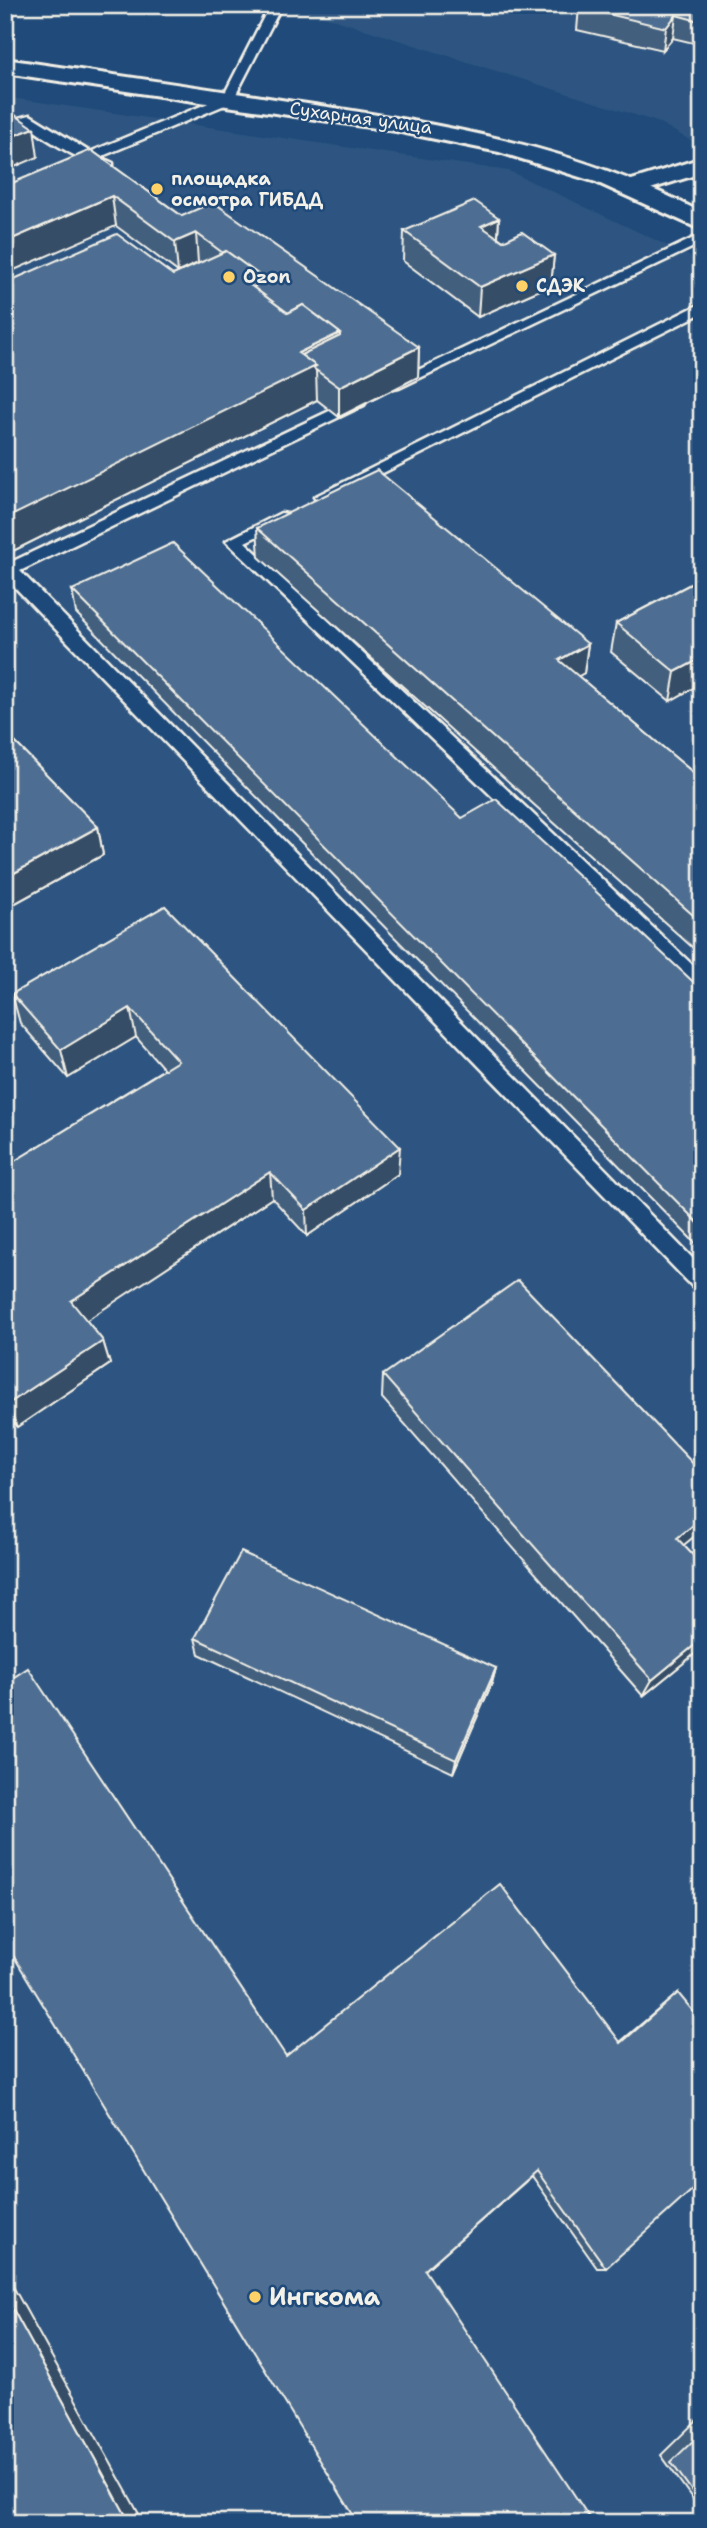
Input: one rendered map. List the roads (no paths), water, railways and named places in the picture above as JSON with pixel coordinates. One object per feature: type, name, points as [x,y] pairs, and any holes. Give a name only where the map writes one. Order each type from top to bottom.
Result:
[{"type":"street","name":"Сухарная улица","points":[[9,68],[438,130],[536,153],[669,204],[702,223]]},
{"type":"street","points":[[631,188],[702,165]]},
{"type":"lane","points":[[83,159],[228,99],[276,5]]},
{"type":"lane","points":[[25,118],[83,159],[110,167]]},
{"type":"lane","points":[[702,238],[7,571],[702,1282]]},
{"type":"lane","points":[[702,307],[234,541],[702,986]]},
{"type":"place","name":"площадка осмотра ГИБДД","points":[[157,189]]},
{"type":"place","name":"Ozon","points":[[229,277]]},
{"type":"place","name":"СДЭК","points":[[522,286]]},
{"type":"place","name":"Ингкома","points":[[255,2297]]}]
